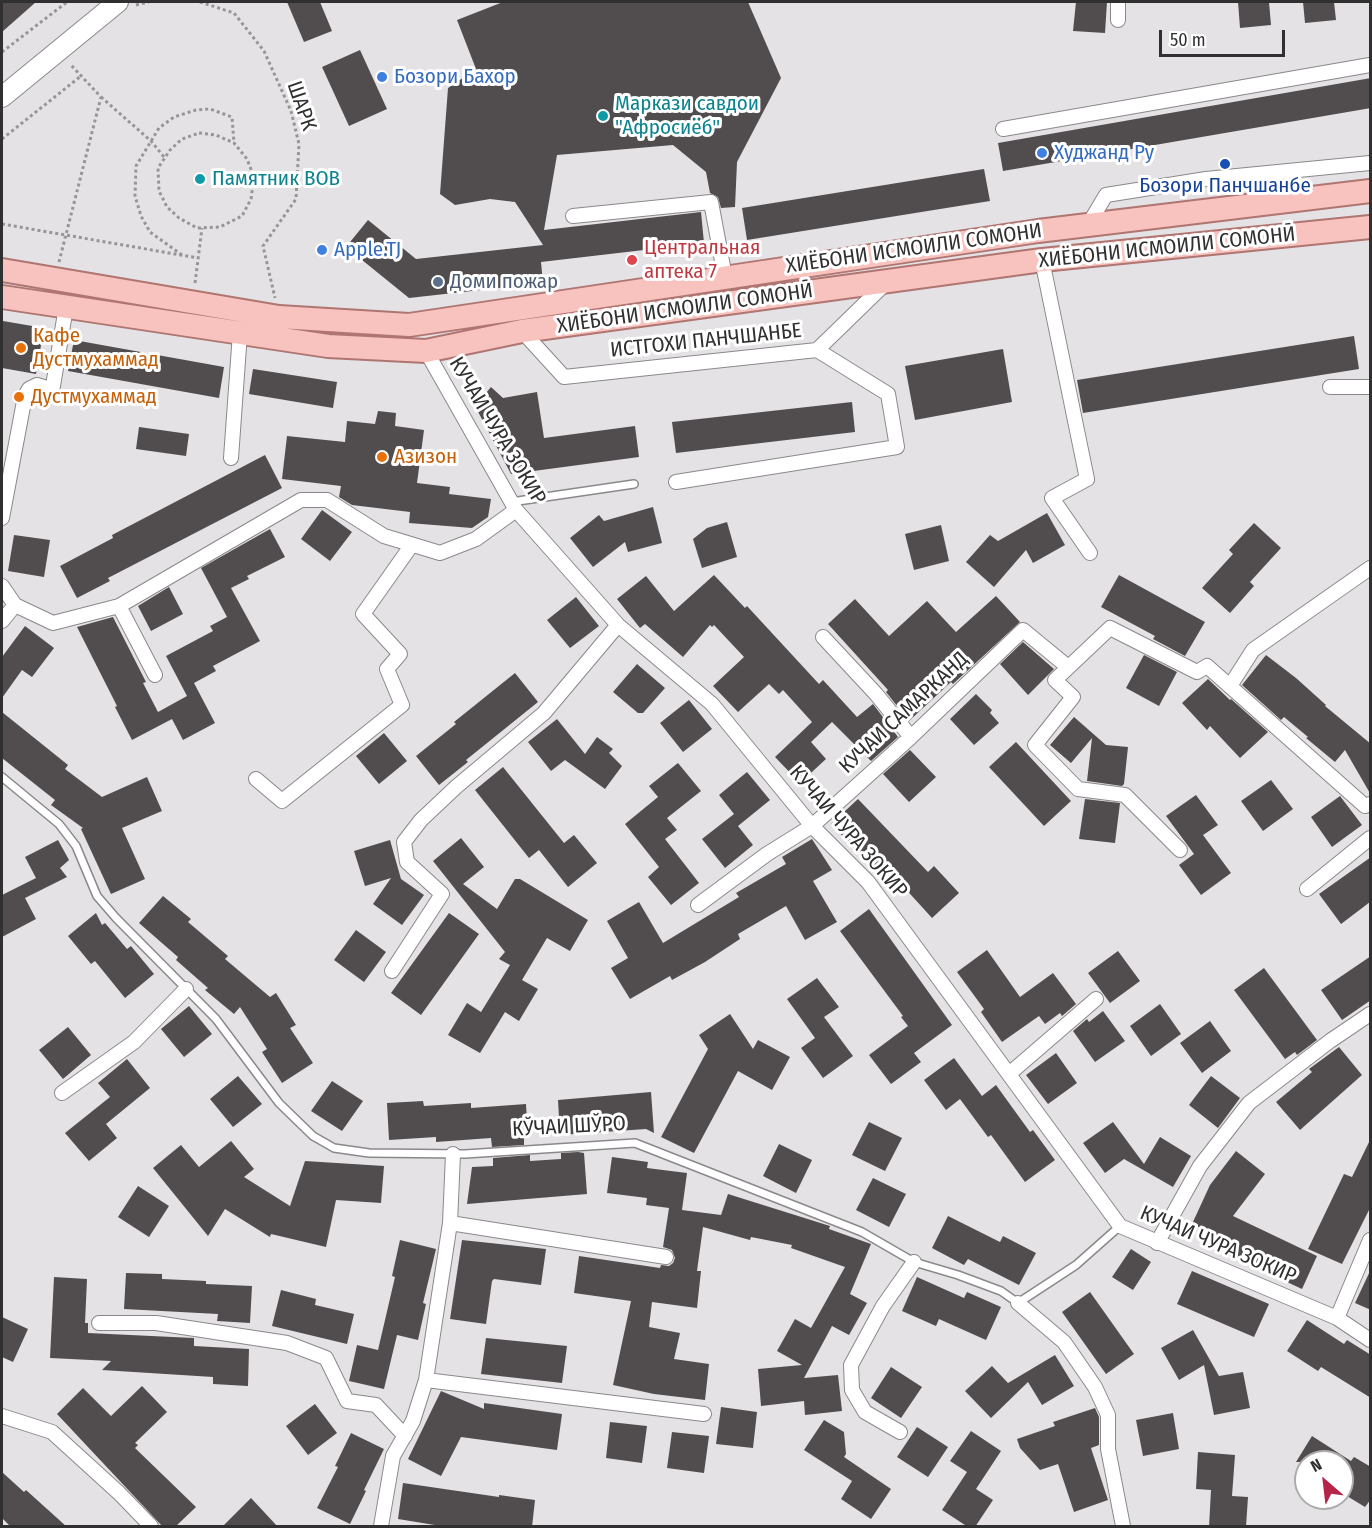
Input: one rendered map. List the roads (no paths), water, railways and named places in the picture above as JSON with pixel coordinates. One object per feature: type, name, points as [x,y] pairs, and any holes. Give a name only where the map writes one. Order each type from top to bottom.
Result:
[{"type":"main road","points":[[2,97],[112,7]]},
{"type":"main road","points":[[1365,227],[1368,215],[1368,191]]},
{"type":"main road","name":"ХИЁБОНИ ИСМОИЛИ СОМОНИ","points":[[2,270],[279,317],[409,325],[1088,225],[1368,191]]},
{"type":"main road","name":"ХИЁБОНИ ИСМОИЛИ СОМОНӢ","points":[[2,297],[328,346],[426,351],[522,331],[1042,260],[1365,227]]},
{"type":"street","points":[[1118,2],[1118,20]]},
{"type":"street","points":[[1003,129],[1371,65]]},
{"type":"street","points":[[1088,225],[1106,195],[1206,179],[1371,163]]},
{"type":"street","points":[[573,216],[711,202],[725,278]]},
{"type":"street","points":[[1042,260],[1087,479],[1052,498],[1090,553]]},
{"type":"street","name":"ИСТГОХИ ПАНЧШАНБЕ","points":[[522,331],[564,377],[817,350],[888,281]]},
{"type":"street","points":[[2,518],[25,396],[29,389],[37,386],[50,389],[53,386],[66,307]]},
{"type":"street","points":[[231,458],[240,333]]},
{"type":"street","points":[[676,482],[897,447],[888,394],[817,350]]},
{"type":"street","name":"КУЧАИ ЧУРА ЗОКИР","points":[[426,351],[513,506],[618,625],[712,704],[812,826],[868,882],[1120,1226],[1337,1318],[1371,1340]]},
{"type":"street","points":[[1330,387],[1371,387]]},
{"type":"street","points":[[2,586],[15,605],[53,623],[119,606],[301,500],[327,500],[384,536],[440,553],[476,539],[513,506]]},
{"type":"street","points":[[256,779],[282,801],[402,705],[387,669],[400,654],[363,614],[411,546]]},
{"type":"street","points":[[1230,686],[1253,650],[1371,568]]},
{"type":"street","points":[[2,621],[15,605]]},
{"type":"street","points":[[119,606],[155,675]]},
{"type":"street","points":[[392,971],[442,894],[407,862],[404,842],[421,820],[456,787],[544,713],[618,625]]},
{"type":"street","points":[[1180,850],[1125,795],[1078,789],[1035,745],[1073,698],[1055,680],[1110,628],[1197,672],[1207,666],[1369,808]]},
{"type":"street","name":"КУЧАИ САМАРКАНД","points":[[698,905],[767,854],[812,826],[1023,630],[1068,667]]},
{"type":"street","points":[[823,637],[876,694],[910,737]]},
{"type":"street","points":[[1307,889],[1371,838]]},
{"type":"street","points":[[62,1093],[134,1042],[186,989]]},
{"type":"street","points":[[1009,1074],[1096,999]]},
{"type":"street","points":[[1157,1243],[1200,1167],[1250,1103],[1330,1041],[1371,1014]]},
{"type":"street","points":[[383,1526],[393,1456],[413,1421],[426,1380],[450,1223],[453,1154]]},
{"type":"street","points":[[450,1223],[666,1257]]},
{"type":"street","points":[[1337,1318],[1371,1240]]},
{"type":"street","points":[[900,1432],[865,1412],[852,1390],[851,1365],[884,1306],[914,1262]]},
{"type":"street","name":"КЎЧАИ ШЎРО","points":[[1018,1303],[1064,1342],[1095,1388],[1108,1415],[1108,1449],[1124,1527]]},
{"type":"street","points":[[99,1323],[156,1323],[287,1342],[326,1358],[347,1401],[376,1405],[405,1436]]},
{"type":"street","points":[[426,1380],[704,1414]]},
{"type":"street","points":[[2,1416],[52,1432],[151,1527]]},
{"type":"lane","points":[[513,506],[634,484]]},
{"type":"lane","name":"КЎЧАИ ШЎРО","points":[[2,777],[59,824],[76,846],[98,896],[116,918],[216,1018],[279,1103],[314,1136],[334,1148],[369,1153],[453,1154],[635,1143],[862,1232],[914,1262],[1001,1291],[1018,1303]]},
{"type":"lane","points":[[1018,1303],[1076,1265],[1120,1226]]},
{"type":"place","name":"Бозори Бахор","points":[[382,77]]},
{"type":"place","name":"Маркази савдои \"Афросиёб\"","points":[[603,116]]},
{"type":"place","name":"Худжанд Ру","points":[[1042,153]]},
{"type":"place","name":"Бозори Панчшанбе","points":[[1225,164]]},
{"type":"place","name":"Памятник ВОВ","points":[[200,179]]},
{"type":"place","name":"Apple.TJ","points":[[322,250]]},
{"type":"place","name":"Центральная аптека 7","points":[[632,260]]},
{"type":"place","name":"Доми пожар","points":[[438,282]]},
{"type":"place","name":"Кафе Дустмухаммад","points":[[21,348]]},
{"type":"place","name":"Дустмухаммад","points":[[19,397]]},
{"type":"place","name":"Азизон","points":[[382,457]]}]
